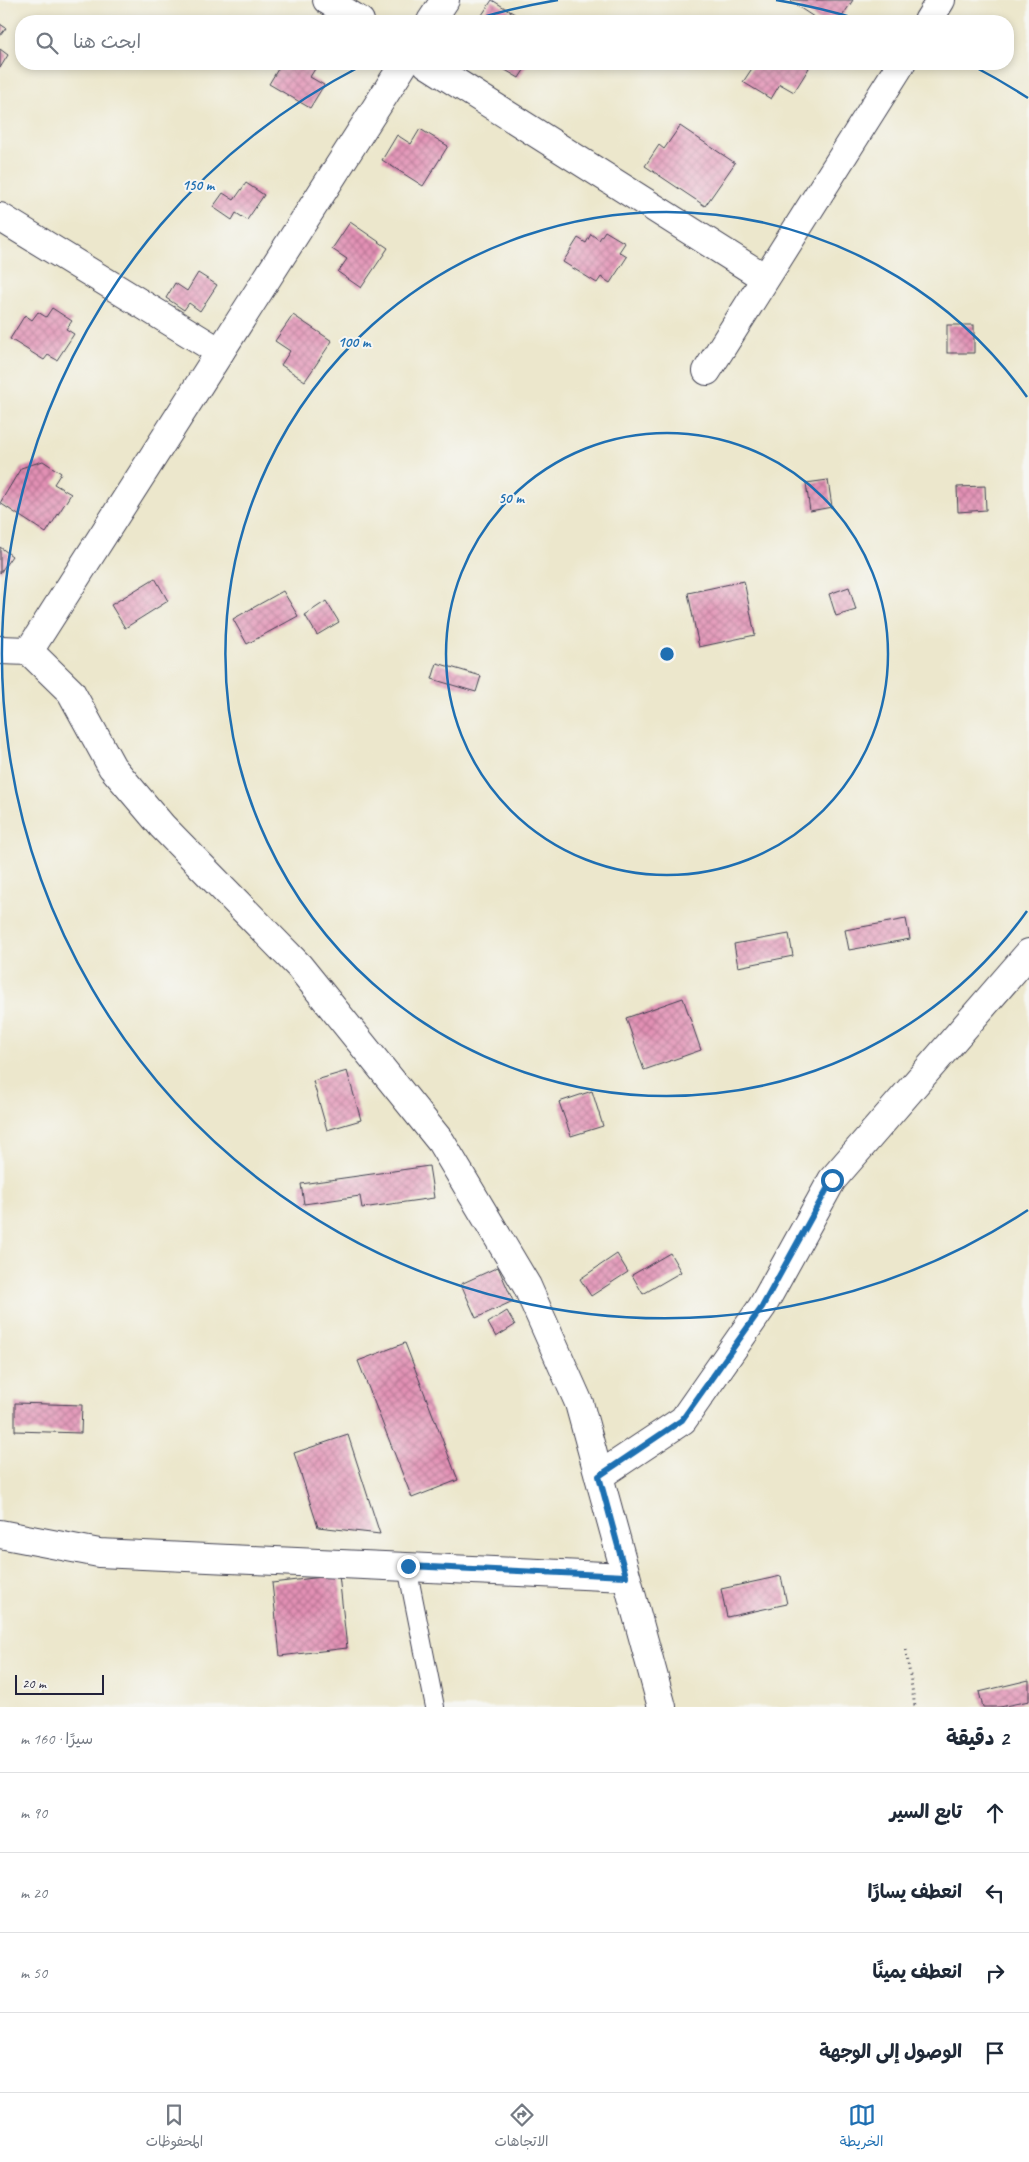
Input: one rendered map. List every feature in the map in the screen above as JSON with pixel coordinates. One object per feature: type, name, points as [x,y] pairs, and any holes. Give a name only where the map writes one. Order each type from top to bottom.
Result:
[{"type":"street","points":[[327,0],[351,15]]},
{"type":"street","points":[[435,15],[445,0]]},
{"type":"street","points":[[932,15],[941,0]]},
{"type":"street","points":[[29,651],[400,70]]},
{"type":"street","points":[[436,70],[765,278]]},
{"type":"street","points":[[707,370],[897,70]]},
{"type":"street","points":[[0,217],[220,352]]},
{"type":"street","points":[[0,650],[29,651],[71,692],[112,767],[162,826],[299,966],[441,1142],[527,1286],[579,1403],[662,1707]]},
{"type":"street","points":[[599,1476],[682,1420],[762,1307],[832,1180],[1029,953]]},
{"type":"street","points":[[0,1534],[99,1553],[626,1576]]},
{"type":"lane","points":[[408,1566],[434,1707]]},
{"type":"path","points":[[906,1650],[915,1707]]},
{"type":"building","points":[[492,0],[516,15],[482,15]]},
{"type":"building","points":[[793,0],[853,0],[843,15],[811,15],[791,2]]},
{"type":"building","points":[[0,24],[6,28],[0,36]]},
{"type":"building","points":[[0,49],[8,55],[0,68]]},
{"type":"building","points":[[277,70],[314,70],[310,77],[324,85],[310,108],[269,84]]},
{"type":"building","points":[[505,70],[524,70],[519,78]]},
{"type":"building","points":[[751,70],[808,70],[794,92],[780,84],[771,99],[743,82]]},
{"type":"building","points":[[680,126],[735,163],[705,206],[645,166],[659,145],[664,149]]},
{"type":"building","points":[[420,129],[448,146],[423,186],[382,160],[397,135],[411,144]]},
{"type":"building","points":[[246,183],[264,195],[247,220],[236,213],[232,220],[213,207],[223,193],[234,200]]},
{"type":"building","points":[[350,222],[388,248],[361,288],[338,272],[347,259],[332,249]]},
{"type":"building","points":[[605,231],[625,243],[619,252],[627,257],[610,283],[601,277],[597,283],[563,262],[578,238],[586,243],[591,234],[599,240]]},
{"type":"building","points":[[198,273],[217,285],[200,311],[189,303],[184,310],[166,298],[175,283],[187,291]]},
{"type":"building","points":[[52,308],[72,321],[66,329],[74,334],[57,360],[48,355],[44,360],[10,339],[25,315],[32,320],[38,312],[46,317]]},
{"type":"building","points":[[293,315],[332,341],[305,381],[281,365],[290,351],[275,341]]},
{"type":"building","points":[[947,325],[974,325],[974,353],[947,353]]},
{"type":"building","points":[[43,461],[61,473],[54,484],[71,494],[46,533],[0,503],[21,468]]},
{"type":"building","points":[[828,480],[832,507],[810,511],[806,483]]},
{"type":"building","points":[[985,486],[986,510],[958,512],[957,487]]},
{"type":"building","points":[[0,547],[12,556],[0,573]]},
{"type":"building","points":[[155,578],[168,601],[125,628],[111,605]]},
{"type":"building","points":[[744,581],[755,635],[699,647],[688,593]]},
{"type":"building","points":[[849,587],[856,610],[836,616],[829,594]]},
{"type":"building","points":[[283,591],[298,616],[247,644],[233,619]]},
{"type":"building","points":[[326,601],[339,622],[317,635],[305,615]]},
{"type":"building","points":[[437,663],[481,676],[476,692],[432,679]]},
{"type":"building","points":[[906,919],[910,939],[849,950],[845,930]]},
{"type":"building","points":[[789,934],[793,956],[738,967],[734,944]]},
{"type":"building","points":[[683,998],[701,1050],[644,1070],[626,1018]]},
{"type":"building","points":[[347,1071],[361,1120],[327,1130],[313,1081]]},
{"type":"building","points":[[592,1091],[603,1126],[571,1136],[559,1102]]},
{"type":"building","points":[[429,1166],[434,1198],[362,1208],[360,1196],[304,1204],[301,1184]]},
{"type":"building","points":[[670,1253],[681,1272],[643,1294],[632,1275]]},
{"type":"building","points":[[617,1254],[628,1272],[591,1296],[580,1279]]},
{"type":"building","points":[[498,1267],[513,1301],[476,1318],[461,1284]]},
{"type":"building","points":[[507,1311],[515,1325],[496,1337],[488,1323]]},
{"type":"building","points":[[405,1343],[458,1480],[412,1498],[358,1361]]},
{"type":"building","points":[[15,1403],[82,1405],[81,1433],[15,1431]]},
{"type":"building","points":[[348,1435],[380,1534],[318,1527],[294,1453]]},
{"type":"building","points":[[339,1575],[347,1648],[280,1656],[272,1583]]},
{"type":"building","points":[[781,1576],[787,1604],[727,1617],[721,1589]]},
{"type":"building","points":[[1029,1680],[1029,1701],[1000,1707],[983,1707],[979,1692]]},
{"type":"route","points":[[408,1566],[626,1576],[599,1476],[682,1420],[762,1307],[832,1180]]}]
